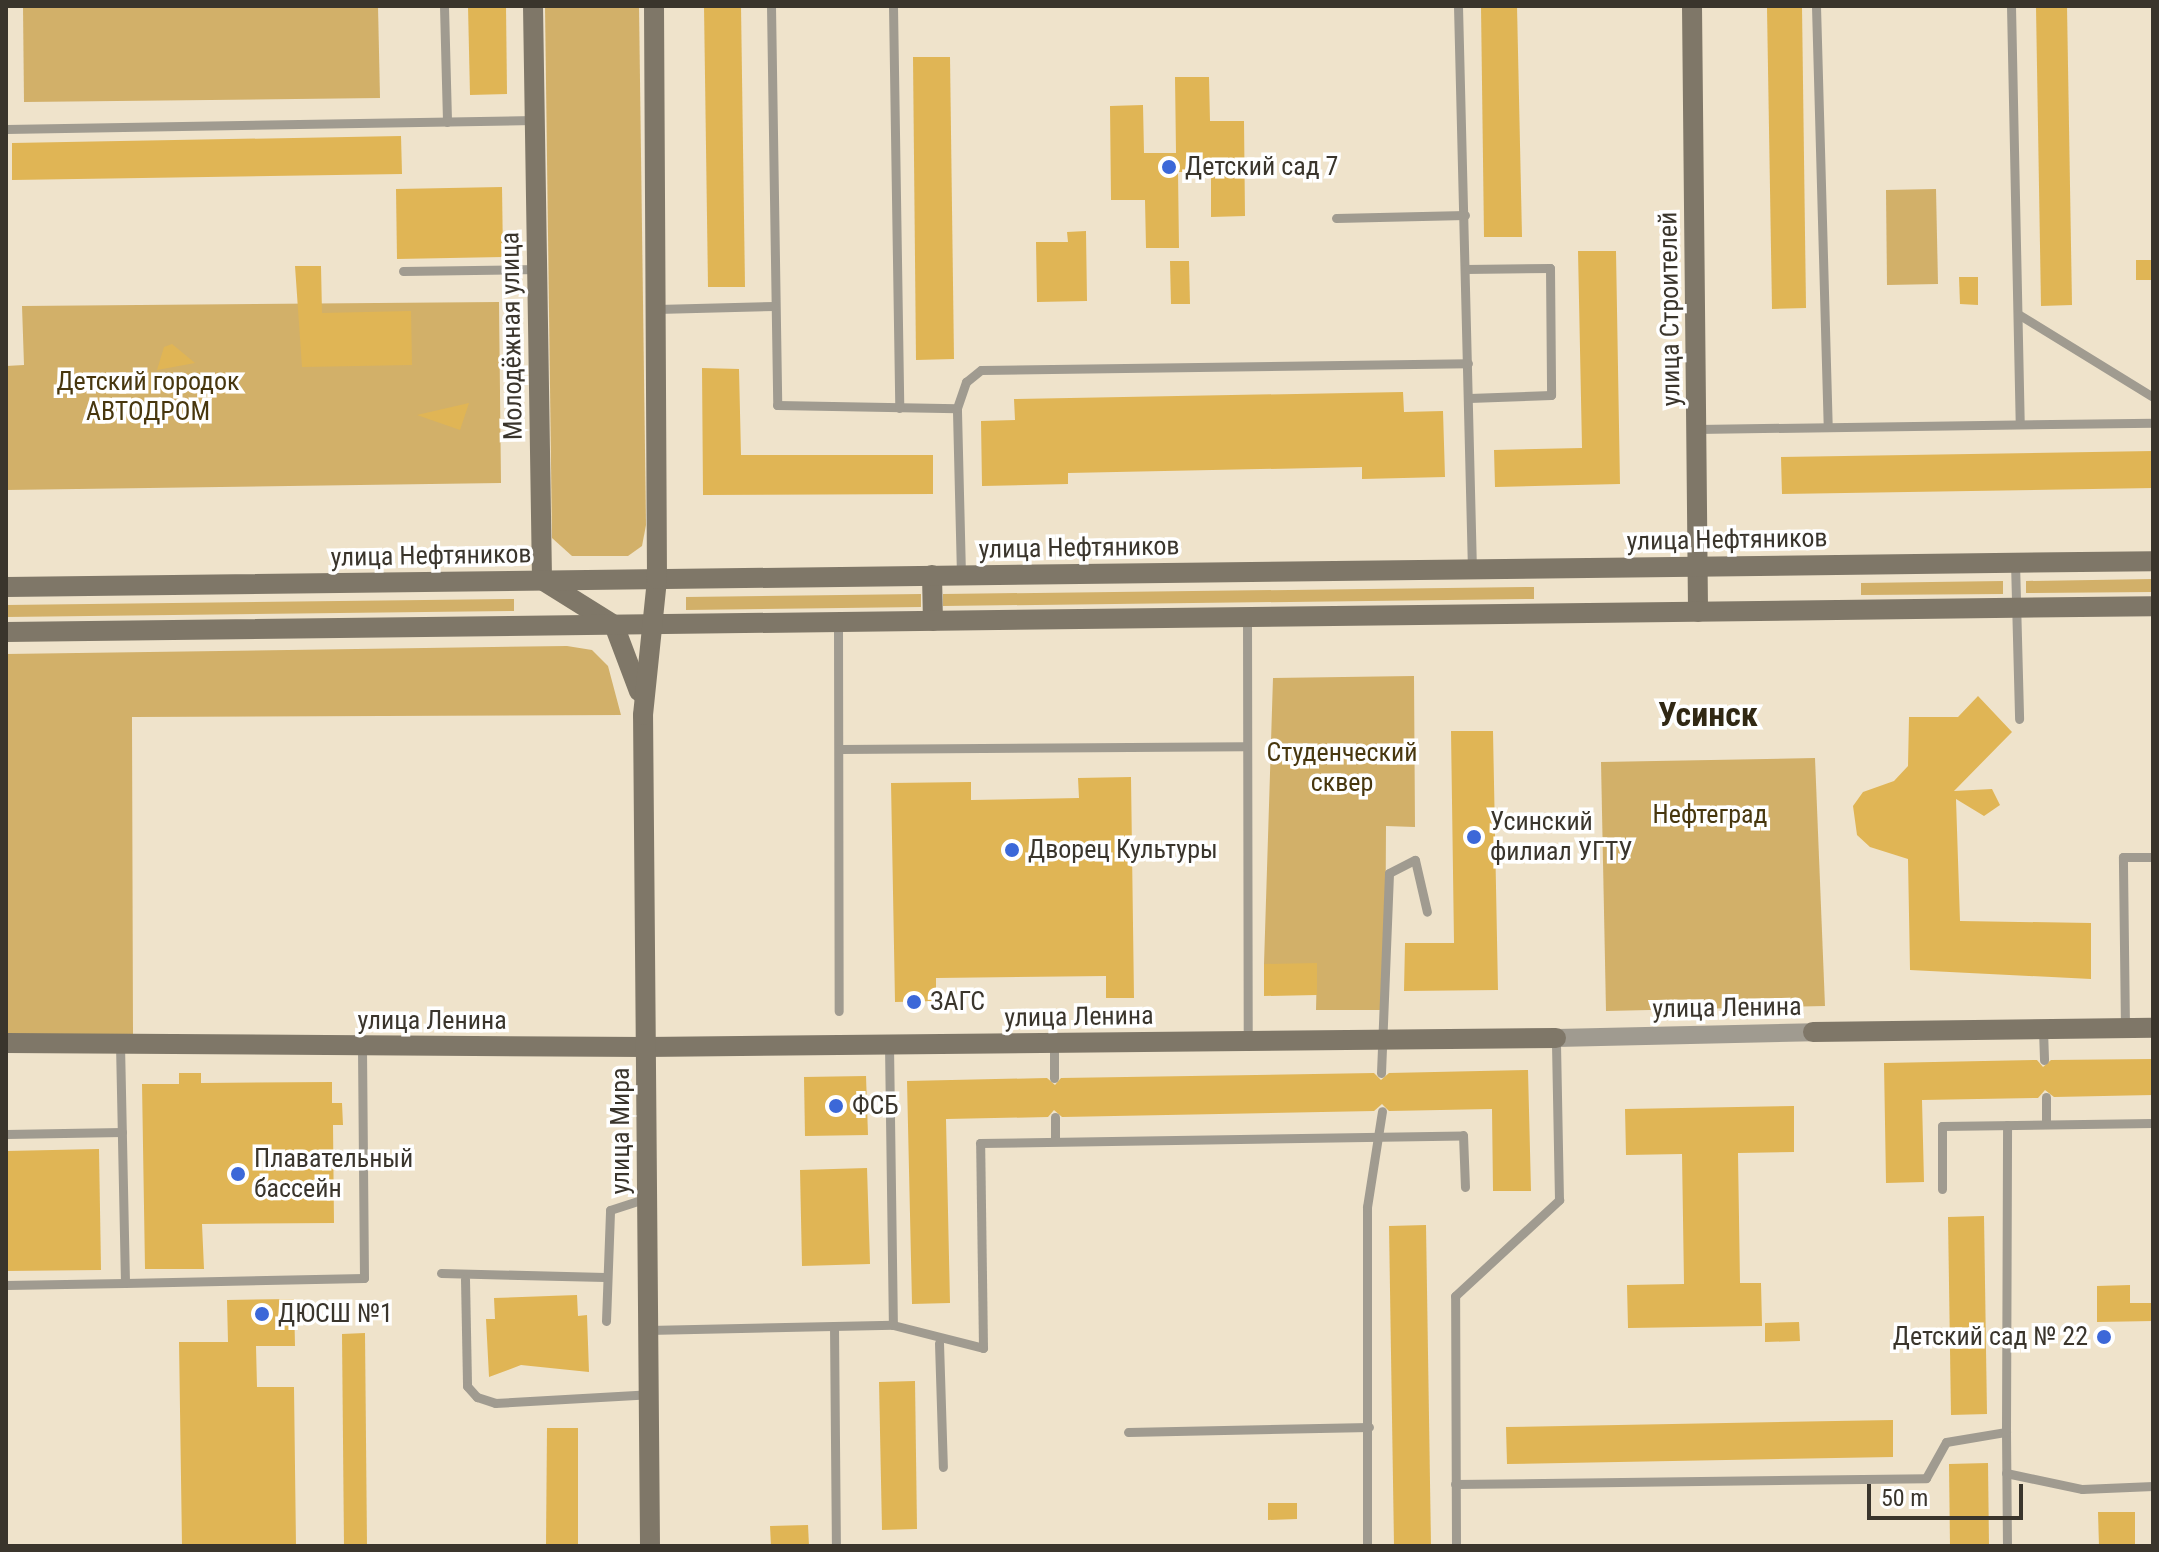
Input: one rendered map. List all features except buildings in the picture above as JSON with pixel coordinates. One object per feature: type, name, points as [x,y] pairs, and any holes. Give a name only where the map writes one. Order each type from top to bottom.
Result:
[{"type":"main road","name":"Молодёжная улица","points":[[533,6],[542,580]]},
{"type":"main road","points":[[652,624],[657,579],[654,6]]},
{"type":"main road","name":"улица Строителей","points":[[1692,6],[1698,612]]},
{"type":"main road","name":"улица Нефтяников","points":[[6,587],[2153,561]]},
{"type":"main road","points":[[932,575],[933,621]]},
{"type":"main road","points":[[542,580],[614,625]]},
{"type":"main road","points":[[6,632],[2153,606]]},
{"type":"main road","name":"улица Мира","points":[[650,1546],[643,715],[652,624]]},
{"type":"main road","name":"улица Мира","points":[[614,625],[633,665],[643,715]]},
{"type":"main road","name":"улица Ленина","points":[[1813,1032],[2153,1028]]},
{"type":"main road","name":"улица Ленина","points":[[6,1043],[646,1047],[1556,1038]]},
{"type":"street","name":"улица Ленина","points":[[1556,1038],[1813,1032]]},
{"type":"lane","points":[[444,6],[447,122]]},
{"type":"lane","points":[[771,6],[777,405],[957,408]]},
{"type":"lane","points":[[893,6],[899,408]]},
{"type":"lane","points":[[1458,6],[1472,569]]},
{"type":"lane","points":[[1816,6],[1828,426]]},
{"type":"lane","points":[[2011,6],[2020,424]]},
{"type":"lane","points":[[6,129],[534,120]]},
{"type":"lane","points":[[1336,218],[1465,215]]},
{"type":"lane","points":[[1465,269],[1550,268],[1551,395],[1469,398]]},
{"type":"lane","points":[[403,271],[538,269]]},
{"type":"lane","points":[[657,309],[774,306]]},
{"type":"lane","points":[[2018,314],[2153,397]]},
{"type":"lane","points":[[961,575],[957,408],[966,382],[981,370],[1468,363]]},
{"type":"lane","points":[[1697,429],[2153,423]]},
{"type":"lane","points":[[2015,562],[2019,719]]},
{"type":"lane","points":[[1247,617],[1244,746],[1248,1041]]},
{"type":"lane","points":[[838,622],[839,1011]]},
{"type":"lane","points":[[840,749],[1244,746]]},
{"type":"lane","points":[[2125,1029],[2123,857],[2153,857]]},
{"type":"lane","points":[[1381,1073],[1389,873],[1415,860],[1427,912]]},
{"type":"lane","points":[[2043,1030],[2044,1060]]},
{"type":"lane","points":[[1456,1546],[1455,1296],[1559,1200],[1556,1038]]},
{"type":"lane","points":[[1054,1043],[1054,1078]]},
{"type":"lane","points":[[120,1044],[125,1283]]},
{"type":"lane","points":[[889,1045],[893,1325]]},
{"type":"lane","points":[[6,1285],[364,1278],[362,1047]]},
{"type":"lane","points":[[2046,1097],[2046,1124]]},
{"type":"lane","points":[[1367,1546],[1367,1207],[1383,1136],[1382,1111]]},
{"type":"lane","points":[[1055,1117],[1055,1141]]},
{"type":"lane","points":[[1942,1189],[1942,1126],[2153,1123]]},
{"type":"lane","points":[[2007,1125],[2007,1546]]},
{"type":"lane","points":[[6,1134],[122,1132]]},
{"type":"lane","points":[[648,1330],[893,1325],[939,1343],[983,1348],[980,1143],[1463,1135],[1465,1187]]},
{"type":"lane","points":[[606,1321],[605,1277],[610,1210],[647,1198]]},
{"type":"lane","points":[[441,1273],[465,1279],[605,1277]]},
{"type":"lane","points":[[465,1279],[467,1386],[477,1397],[495,1403],[649,1394]]},
{"type":"lane","points":[[834,1326],[836,1546]]},
{"type":"lane","points":[[939,1343],[943,1467]]},
{"type":"lane","points":[[1128,1432],[1369,1427]]},
{"type":"lane","points":[[1455,1484],[1926,1478],[1946,1442],[2006,1432]]},
{"type":"lane","points":[[2006,1473],[2082,1489],[2153,1486]]},
{"type":"green space","points":[[23,6],[378,6],[380,98],[24,102]]},
{"type":"green space","points":[[545,6],[639,6],[646,525],[642,546],[628,556],[572,556],[552,538]]},
{"type":"green space","points":[[1936,189],[1938,284],[1887,285],[1886,190]]},
{"type":"green space","name":"Детский городок АВТОДРОМ","points":[[499,302],[501,483],[6,490],[6,366],[24,365],[22,306]]},
{"type":"green space","points":[[2153,579],[2153,592],[2026,593],[2026,581]]},
{"type":"green space","points":[[2003,581],[2003,594],[1861,595],[1861,583]]},
{"type":"green space","points":[[1534,587],[1534,599],[943,606],[943,594]]},
{"type":"green space","points":[[921,594],[921,607],[686,610],[686,597]]},
{"type":"green space","points":[[514,599],[514,611],[6,617],[6,605]]},
{"type":"green space","points":[[567,646],[592,650],[608,666],[621,715],[132,717],[133,1035],[6,1035],[6,654]]},
{"type":"green space","name":"Студенческий сквер","points":[[1414,676],[1415,827],[1386,826],[1385,1010],[1316,1010],[1317,964],[1264,964],[1273,678]]},
{"type":"green space","name":"Нефтеград","points":[[1815,758],[1825,1006],[1606,1011],[1601,762]]},
{"type":"place","name":"Детский сад 7","points":[[1169,167]]},
{"type":"place","name":"Усинский филиал УГТУ","points":[[1474,837]]},
{"type":"place","name":"Дворец Культуры","points":[[1012,850]]},
{"type":"place","name":"ЗАГС","points":[[914,1002]]},
{"type":"place","name":"ФСБ","points":[[836,1106]]},
{"type":"place","name":"Плавательный бассейн","points":[[238,1174]]},
{"type":"place","name":"ДЮСШ №1","points":[[262,1314]]},
{"type":"place","name":"Детский сад № 22","points":[[2104,1337]]},
{"type":"district","name":"Усинск","points":[[1708,715]]}]
